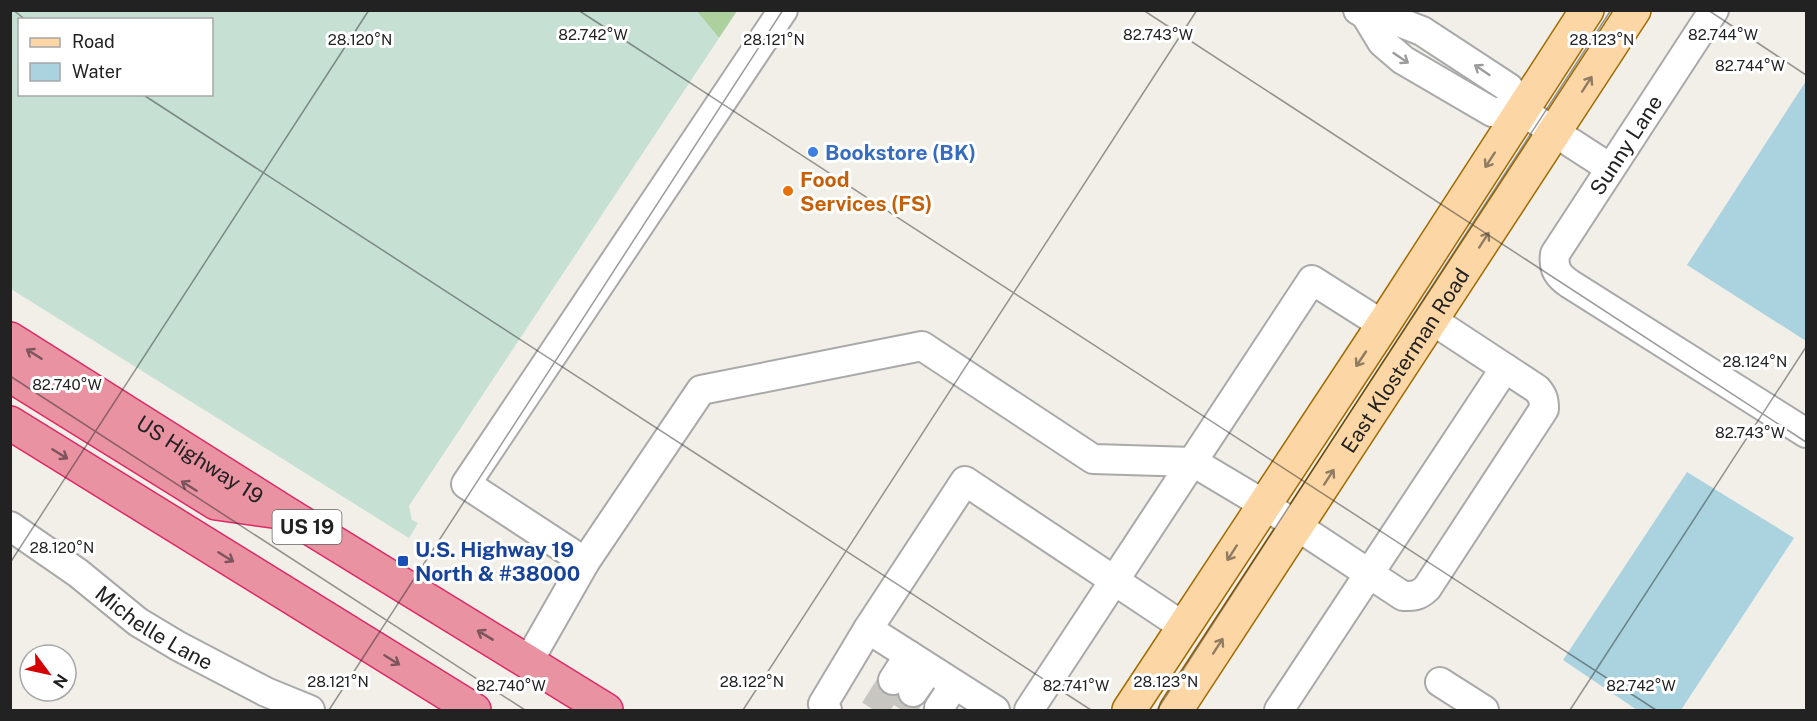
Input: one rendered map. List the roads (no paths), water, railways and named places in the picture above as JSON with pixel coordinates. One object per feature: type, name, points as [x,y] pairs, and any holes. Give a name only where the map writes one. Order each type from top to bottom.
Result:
[{"type":"highway","name":"US Highway 19","points":[[10,339],[606,711]]},
{"type":"highway","points":[[10,375],[216,503],[284,512]]},
{"type":"highway","points":[[10,423],[474,711]]},
{"type":"main road","name":"East Klosterman Road","points":[[1129,711],[1587,10]]},
{"type":"main road","name":"East Klosterman Road","points":[[1176,711],[1634,10]]},
{"type":"street","points":[[585,562],[466,484],[783,10]]},
{"type":"street","name":"Sunny Lane","points":[[1714,10],[1556,254],[1555,269],[1565,280],[1806,433]]},
{"type":"street","points":[[1361,12],[1422,30],[1509,88],[1522,111],[1610,168]]},
{"type":"street","points":[[1029,711],[1312,280],[1383,325]]},
{"type":"street","points":[[528,662],[585,562],[701,390],[922,346],[1093,459],[1193,462],[1297,526],[1403,596],[1414,597],[1422,593],[1433,578],[1544,409],[1542,394],[1537,389],[1432,320]]},
{"type":"street","points":[[1279,711],[1505,368]]},
{"type":"street","points":[[827,711],[823,704],[868,628],[965,481],[1184,627]]},
{"type":"street","name":"Michelle Lane","points":[[10,526],[78,573],[138,622],[177,646],[266,692],[310,711]]},
{"type":"street","points":[[868,628],[974,701]]},
{"type":"street","points":[[903,686],[919,662]]},
{"type":"street","points":[[1440,682],[1484,711]]},
{"type":"street","points":[[939,708],[974,701]]},
{"type":"water","points":[[1806,81],[1806,341],[1687,265]]},
{"type":"water","points":[[1687,472],[1794,538],[1681,710],[1637,710],[1563,660]]},
{"type":"tunnel","points":[[874,710],[893,680]]},
{"type":"tunnel","points":[[902,710],[913,692]]},
{"type":"place","name":"Bookstore (BK)","points":[[813,152]]},
{"type":"place","name":"Food Services (FS)","points":[[788,191]]},
{"type":"place","name":"U.S. Highway 19 North & #38000","points":[[403,561]]}]
